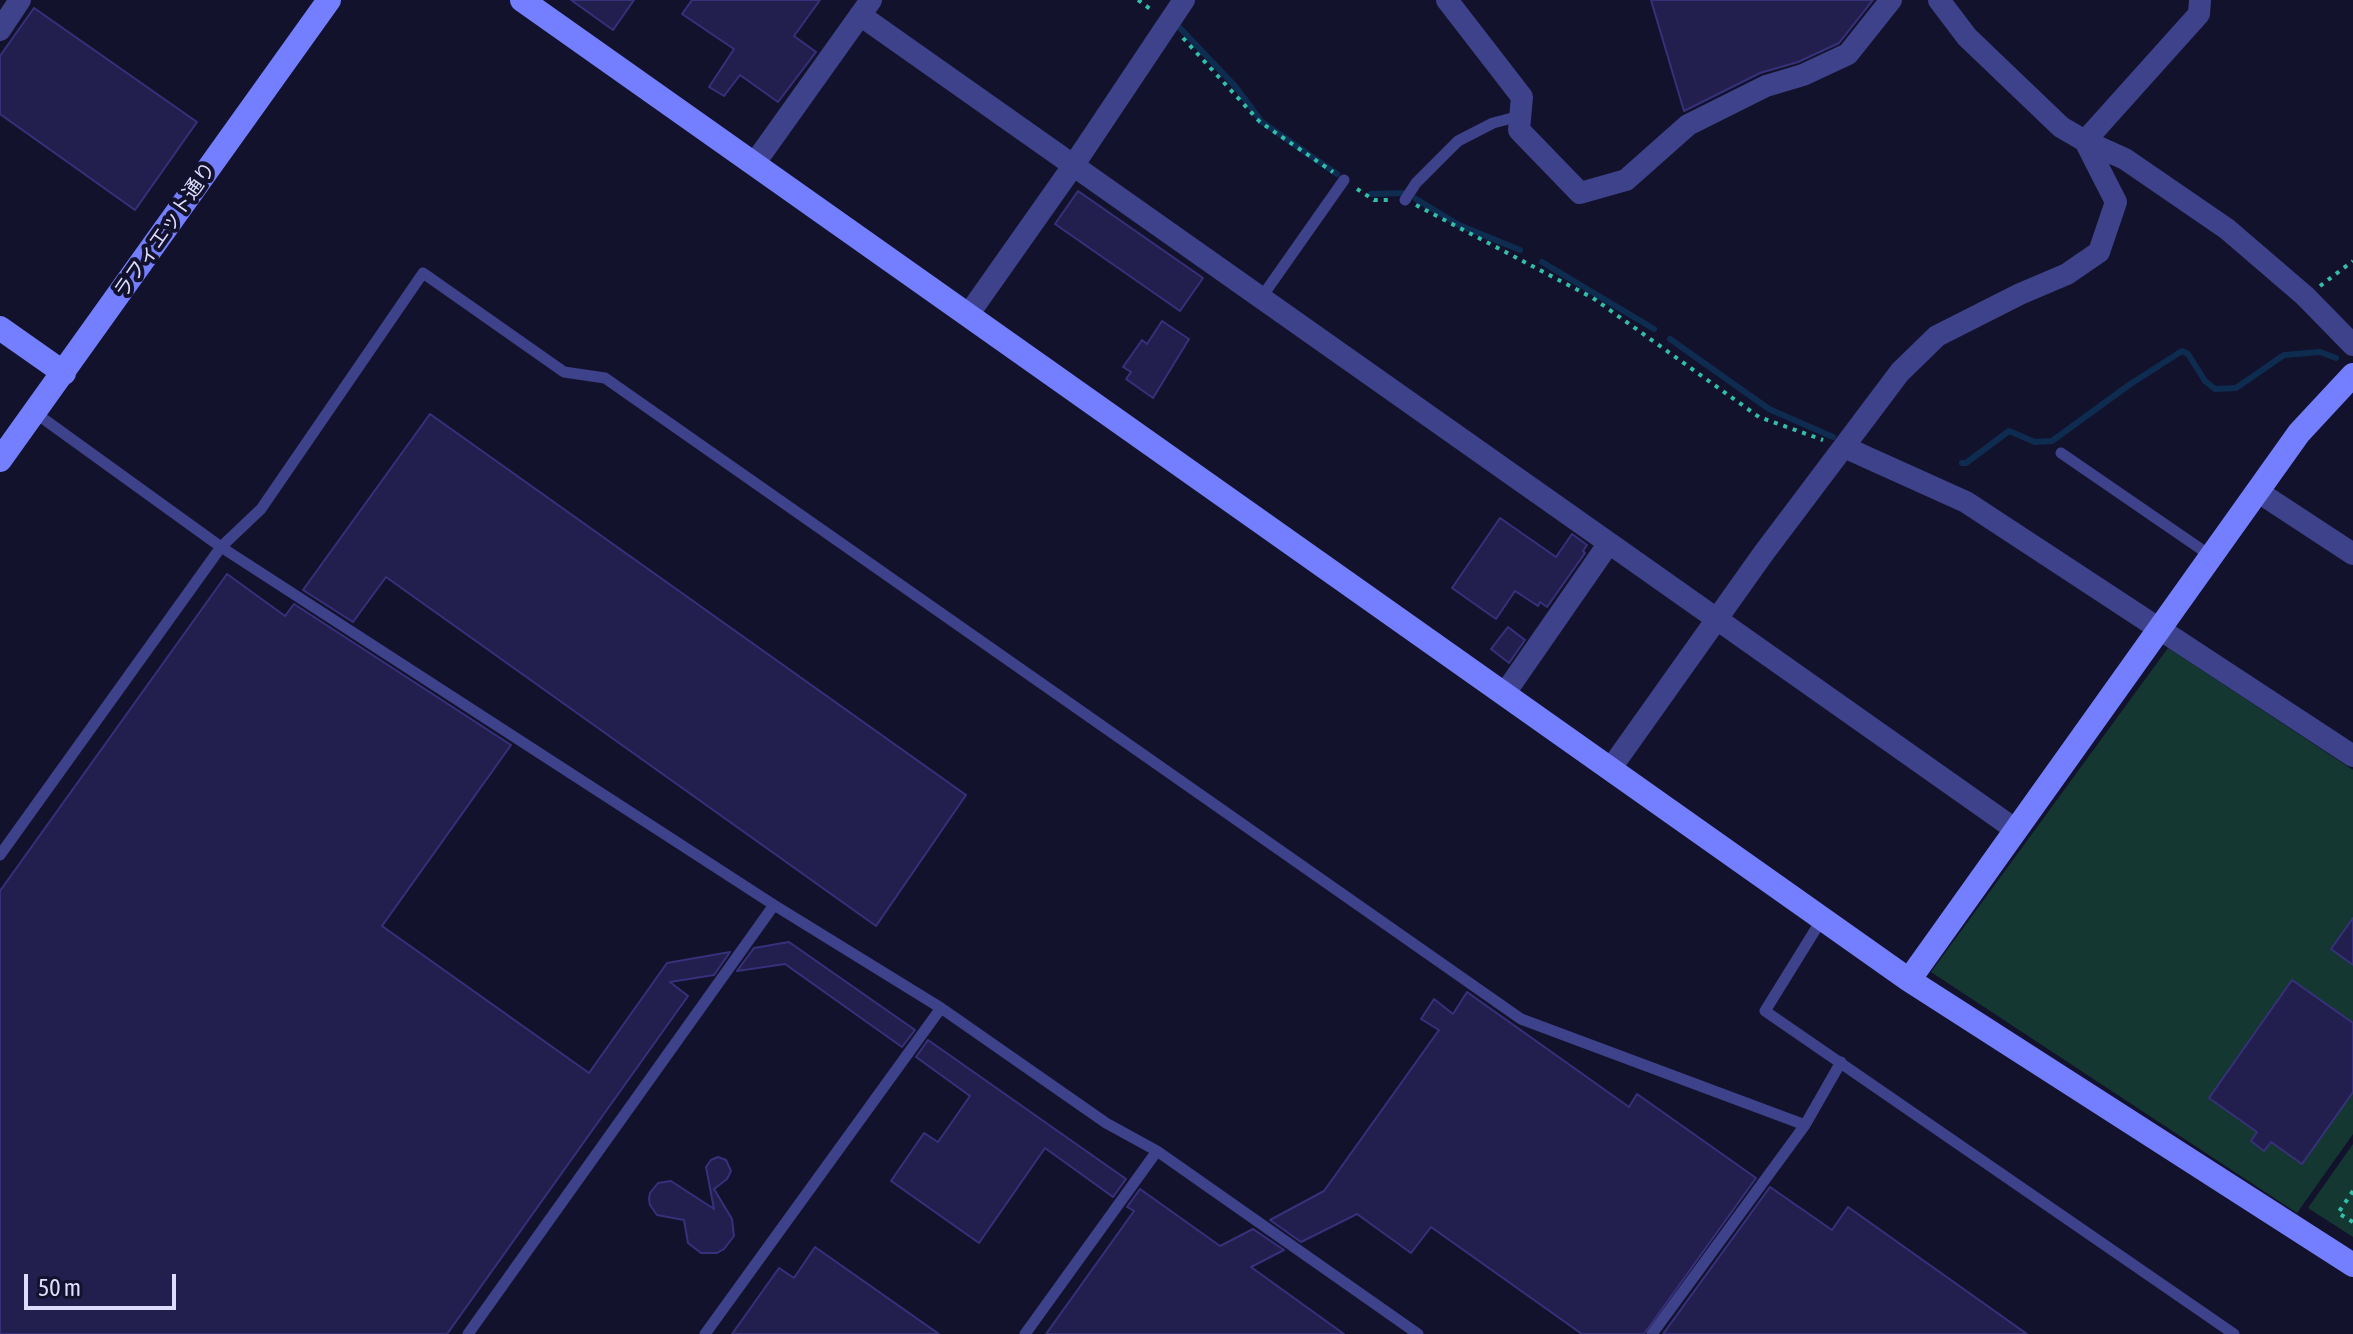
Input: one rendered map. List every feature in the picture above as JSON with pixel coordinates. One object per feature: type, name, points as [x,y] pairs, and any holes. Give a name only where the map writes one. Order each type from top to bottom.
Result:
[{"type":"street","points":[[0,30],[20,0]]},
{"type":"street","name":"ラフィエット通り","points":[[0,460],[329,0]]},
{"type":"street","points":[[522,0],[1909,980],[2353,1265]]},
{"type":"street","points":[[968,315],[1184,0]]},
{"type":"street","points":[[1447,0],[1522,97],[1519,130],[1580,193],[1626,180],[1688,125],[1766,86],[1803,75],[1848,54],[1891,0]]},
{"type":"street","points":[[1939,0],[1967,37],[2061,127],[2125,159],[2227,229],[2305,296],[2353,345]]},
{"type":"street","points":[[2085,141],[2199,14],[2200,0]]},
{"type":"street","points":[[754,164],[866,8],[1073,166],[2016,830]]},
{"type":"street","points":[[1611,768],[1900,372],[1937,336],[2067,274],[2099,252],[2116,202],[2085,141]]},
{"type":"street","points":[[0,328],[64,373]]},
{"type":"street","points":[[1909,980],[2299,433],[2353,375]]},
{"type":"street","points":[[1844,447],[1966,502],[2353,756]]},
{"type":"street","points":[[2257,491],[2353,554]]},
{"type":"street","points":[[1505,693],[1609,543]]},
{"type":"lane","points":[[1405,200],[1416,183],[1458,141],[1493,123],[1520,116]]},
{"type":"lane","points":[[1261,298],[1344,180]]},
{"type":"lane","points":[[0,855],[221,547],[261,509],[423,273],[564,372],[605,378],[1521,1019],[1805,1125]]},
{"type":"lane","points":[[34,412],[221,547],[774,905],[941,1008],[1106,1123],[1157,1151],[1418,1334]]},
{"type":"lane","points":[[2061,453],[2211,556]]},
{"type":"lane","points":[[468,1334],[774,905]]},
{"type":"lane","points":[[1823,918],[1765,1011],[2234,1334]]},
{"type":"lane","points":[[705,1334],[941,1008]]},
{"type":"lane","points":[[1652,1334],[1805,1125],[1841,1062]]},
{"type":"lane","points":[[1025,1334],[1157,1151]]},
{"type":"path","points":[[1138,0],[1169,23],[1260,122],[1374,200],[1405,200],[1593,298],[1759,417],[1844,447]]},
{"type":"path","points":[[2305,296],[2353,261]]},
{"type":"path","points":[[2353,1191],[2338,1213],[2353,1222]]},
{"type":"green space","points":[[2168,648],[2353,770],[2353,1134],[2297,1213],[1931,972]]},
{"type":"green space","points":[[2353,1144],[2353,1237],[2308,1208]]},
{"type":"building","points":[[571,0],[634,0],[613,30]]},
{"type":"building","points":[[692,0],[820,0],[794,36],[816,52],[778,102],[740,75],[724,96],[709,87],[734,49],[682,14]]},
{"type":"building","points":[[1651,0],[1873,0],[1839,43],[1798,62],[1760,73],[1684,111]]},
{"type":"building","points":[[34,8],[197,122],[135,210],[0,114],[0,56]]},
{"type":"building","points":[[1078,191],[1203,278],[1180,311],[1055,224]]},
{"type":"building","points":[[1162,321],[1189,339],[1153,398],[1126,379],[1131,372],[1123,367],[1142,340],[1147,344]]},
{"type":"building","points":[[430,414],[966,795],[876,926],[386,577],[353,622],[303,590]]},
{"type":"building","points":[[1500,518],[1556,557],[1572,534],[1587,545],[1583,551],[1585,553],[1547,607],[1540,602],[1538,606],[1515,591],[1496,619],[1452,588]]},
{"type":"building","points":[[227,574],[285,616],[294,604],[511,745],[382,926],[589,1073],[667,963],[730,952],[714,975],[670,982],[688,996],[447,1334],[0,1334],[0,891]]},
{"type":"building","points":[[1508,627],[1525,640],[1509,663],[1491,649]]},
{"type":"building","points":[[2353,918],[2353,965],[2331,949]]},
{"type":"building","points":[[789,942],[915,1030],[902,1047],[785,964],[737,971],[754,948]]},
{"type":"building","points":[[2292,980],[2353,1023],[2353,1092],[2302,1164],[2271,1142],[2264,1151],[2251,1141],[2257,1132],[2209,1098]]},
{"type":"building","points":[[1467,992],[1629,1107],[1637,1094],[1756,1178],[1644,1334],[1582,1334],[1431,1227],[1411,1253],[1357,1214],[1301,1242],[1270,1220],[1324,1191],[1439,1030],[1421,1019],[1434,999],[1453,1014]]},
{"type":"building","points":[[928,1040],[1126,1179],[1113,1197],[1045,1148],[979,1243],[891,1181],[924,1133],[938,1142],[970,1096],[916,1057]]},
{"type":"building","points":[[718,1157],[726,1160],[731,1171],[727,1179],[714,1189],[732,1219],[734,1236],[717,1253],[701,1253],[688,1243],[684,1220],[657,1215],[650,1205],[650,1193],[658,1183],[671,1181],[714,1209],[706,1167]]},
{"type":"building","points":[[1770,1187],[1832,1230],[1848,1207],[2027,1334],[1663,1334]]},
{"type":"building","points":[[1140,1189],[1220,1246],[1253,1229],[1284,1250],[1251,1267],[1344,1334],[1046,1334],[1134,1211],[1127,1207]]},
{"type":"building","points":[[815,1247],[939,1334],[732,1334],[779,1268],[794,1278]]},
{"type":"waterway","points":[[1180,28],[1235,86],[1262,122],[1337,174]]},
{"type":"waterway","points":[[1371,194],[1402,193]]},
{"type":"waterway","points":[[1416,199],[1459,225],[1520,250]]},
{"type":"waterway","points":[[1542,262],[1654,329]]},
{"type":"waterway","points":[[1670,339],[1769,409],[1833,437]]},
{"type":"waterway","points":[[1962,463],[2009,431],[2035,442],[2052,441],[2182,351],[2188,354],[2205,381],[2215,389],[2236,388],[2284,355],[2320,352],[2336,358]]}]
